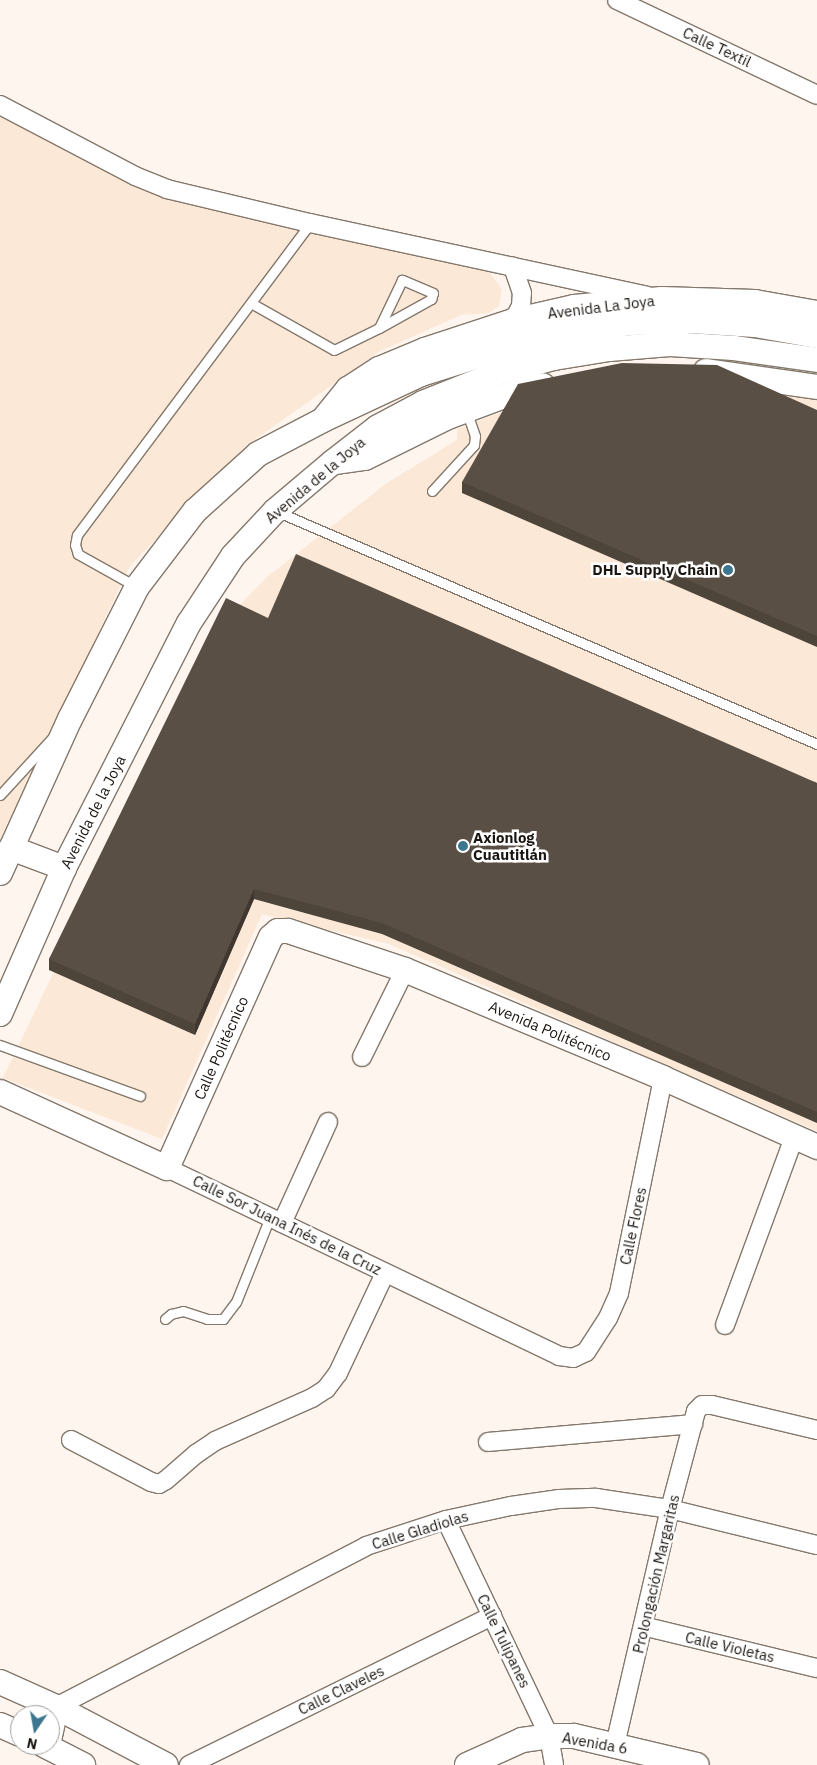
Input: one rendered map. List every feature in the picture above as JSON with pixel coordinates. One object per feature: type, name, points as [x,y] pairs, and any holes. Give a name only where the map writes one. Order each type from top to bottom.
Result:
[{"type":"street","name":"Calle Textil","points":[[617,0],[817,95]]},
{"type":"street","points":[[0,105],[135,176],[167,189],[310,223],[662,299]]},
{"type":"street","points":[[513,267],[522,293],[521,306],[513,320]]},
{"type":"street","name":"Avenida La Joya","points":[[323,420],[348,389],[379,369],[425,350],[513,320],[574,307],[662,299],[755,302],[817,313]]},
{"type":"street","points":[[0,873],[70,719],[137,587],[195,511],[258,454],[323,420],[422,374],[513,345],[568,332],[630,323],[691,321],[737,324],[817,336]]},
{"type":"street","name":"Avenida de la Joya","points":[[0,1014],[64,868],[189,623],[233,556],[274,511],[333,462],[378,427],[422,403],[503,371],[554,358],[609,349],[670,344],[734,348],[817,360]]},
{"type":"street","points":[[685,371],[715,371],[817,387]]},
{"type":"street","points":[[333,462],[365,458],[466,410],[523,389],[560,382]]},
{"type":"street","points":[[11,848],[64,868]]},
{"type":"street","name":"Avenida Politécnico","points":[[278,931],[288,931],[405,970],[664,1078],[817,1147]]},
{"type":"street","name":"Calle Politécnico","points":[[168,1168],[271,937],[278,931]]},
{"type":"street","points":[[362,1057],[405,970]]},
{"type":"street","name":"Calle Flores","points":[[573,1358],[586,1352],[608,1318],[619,1293],[664,1078]]},
{"type":"street","name":"Calle Sor Juana Inés de la Cruz","points":[[0,1092],[168,1168],[559,1356],[573,1358]]},
{"type":"street","points":[[276,1220],[328,1122]]},
{"type":"street","points":[[725,1326],[794,1137]]},
{"type":"street","points":[[71,1440],[151,1482],[159,1484],[196,1454],[216,1441],[312,1398],[326,1389],[338,1373],[385,1273]]},
{"type":"street","name":"Prolongación Margaritas","points":[[614,1745],[670,1509],[696,1411],[702,1405],[712,1405],[817,1430]]},
{"type":"street","points":[[488,1442],[693,1424]]},
{"type":"street","name":"Calle Gladiolas","points":[[60,1705],[366,1546],[446,1520],[511,1506],[560,1499],[596,1498],[670,1509],[817,1545]]},
{"type":"street","name":"Calle Tulipanes","points":[[446,1520],[549,1736],[554,1765]]},
{"type":"street","name":"Calle Claveles","points":[[189,1765],[492,1616]]},
{"type":"street","name":"Calle Violetas","points":[[643,1626],[817,1668]]},
{"type":"street","points":[[0,1682],[52,1705]]},
{"type":"street","points":[[60,1709],[166,1765]]},
{"type":"street","name":"Avenida 6","points":[[467,1765],[522,1740],[549,1736],[574,1736],[697,1765]]},
{"type":"street","points":[[60,1754],[83,1765]]},
{"type":"lane","points":[[137,587],[78,554],[75,545],[77,535],[310,223]]},
{"type":"lane","points":[[251,303],[330,349],[339,348],[379,328],[431,299],[433,293],[402,280],[379,328]]},
{"type":"lane","points":[[432,491],[474,445],[475,436],[466,410]]},
{"type":"lane","points":[[274,511],[817,744]]},
{"type":"lane","points":[[0,794],[70,719]]},
{"type":"lane","points":[[0,1045],[140,1096]]},
{"type":"lane","points":[[165,1319],[171,1314],[183,1311],[207,1319],[223,1319],[236,1302],[276,1220]]},
{"type":"shaded area","points":[[0,112],[153,190],[393,250],[488,271],[502,289],[499,306],[489,313],[461,315],[380,351],[246,446],[130,566],[0,839]]},
{"type":"shaded area","points":[[637,383],[817,399],[817,1131],[389,944],[262,914],[162,1139],[3,1078],[190,687],[237,608],[267,577],[387,483],[457,440],[457,429],[544,396]]},
{"type":"building","name":"DHL Supply Chain","points":[[622,363],[717,365],[817,410],[817,636],[462,482],[518,384]]},
{"type":"building","name":"Axionlog Cuautitlán","points":[[296,554],[817,783],[817,1112],[382,923],[254,889],[195,1024],[49,959],[226,598],[268,618]]},
{"type":"place","name":"DHL Supply Chain","points":[[728,570]]},
{"type":"place","name":"Axionlog Cuautitlán","points":[[463,846]]}]
